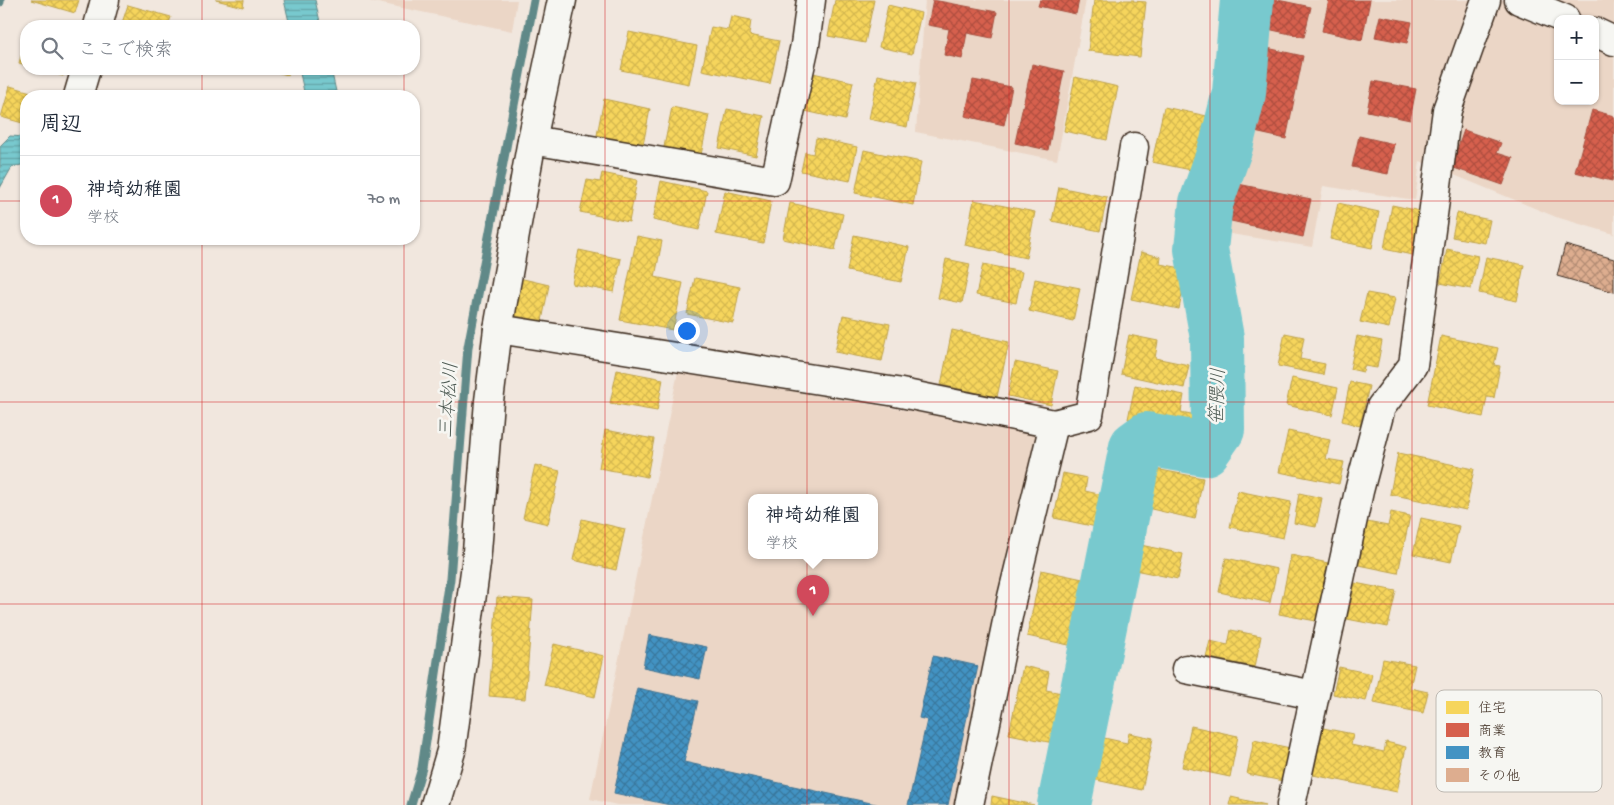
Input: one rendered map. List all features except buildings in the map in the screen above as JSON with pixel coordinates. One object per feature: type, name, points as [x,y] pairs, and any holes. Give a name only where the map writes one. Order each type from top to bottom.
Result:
[{"type":"main road","points":[[100,20],[105,0]]},
{"type":"main road","points":[[435,805],[451,751],[476,564],[489,401],[498,329],[532,140],[562,0]]},
{"type":"main road","points":[[532,140],[775,181],[805,45],[811,0]]},
{"type":"main road","points":[[1291,805],[1359,491],[1381,407],[1413,365],[1448,110],[1486,0]]},
{"type":"main road","points":[[1518,0],[1561,11]]},
{"type":"main road","points":[[1599,34],[1614,41]]},
{"type":"main road","points":[[80,90],[84,75]]},
{"type":"main road","points":[[498,329],[896,392],[1054,424],[1089,415],[1134,147]]},
{"type":"main road","points":[[969,805],[1012,598],[1054,424]]},
{"type":"main road","points":[[1186,668],[1314,696]]},
{"type":"shaded area","points":[[364,0],[517,0],[512,31]]},
{"type":"shaded area","points":[[925,0],[1086,0],[1057,160],[916,132]]},
{"type":"shaded area","points":[[1258,0],[1614,0],[1614,234],[1556,217],[1420,161],[1415,200],[1323,186],[1312,247],[1212,231],[1238,143]]},
{"type":"shaded area","points":[[678,372],[1036,432],[958,805],[617,805],[590,799]]},
{"type":"water","points":[[284,0],[315,0],[320,20],[289,20]]},
{"type":"water","points":[[300,75],[332,75],[336,90],[304,90]]},
{"type":"water","points":[[10,136],[20,137],[20,165],[12,167],[0,188],[0,146]]},
{"type":"waterway","name":"三本松川","points":[[411,805],[422,768],[450,579],[468,347],[534,0]]},
{"type":"waterway","name":"笹隈川","points":[[1064,805],[1136,447],[1147,439],[1204,449],[1218,429],[1217,338],[1201,249],[1206,203],[1226,146],[1239,93],[1247,0]]},
{"type":"place","name":"神埼幼稚園","points":[[813,616]]}]
